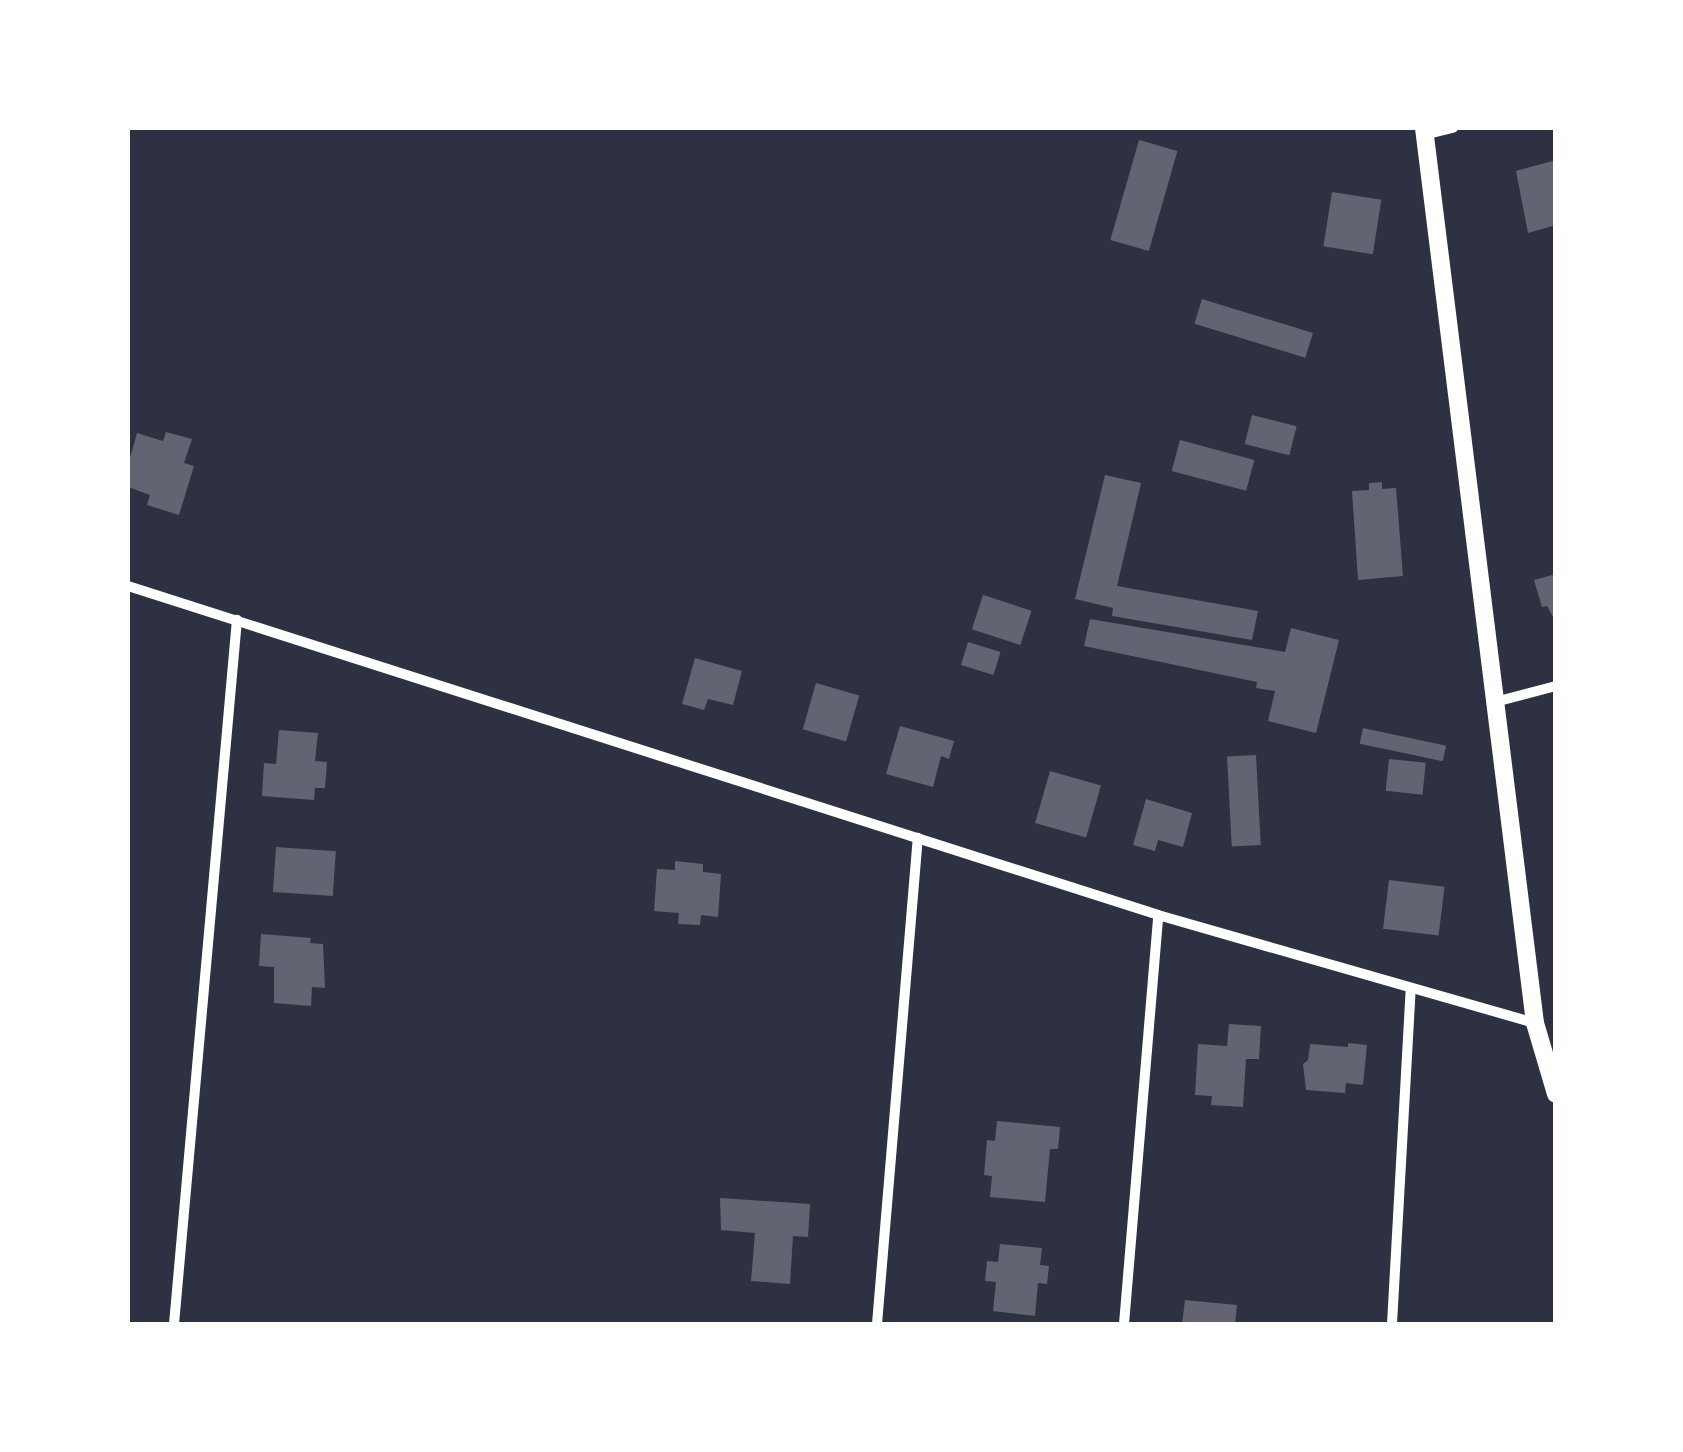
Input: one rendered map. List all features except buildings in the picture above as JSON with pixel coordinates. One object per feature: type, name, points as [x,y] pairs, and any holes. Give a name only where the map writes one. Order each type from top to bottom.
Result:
[{"type":"street","points":[[1453,128],[1424,131],[1535,1023],[1556,1094]]},
{"type":"street","points":[[128,586],[1158,916],[1535,1023]]},
{"type":"street","points":[[174,1324],[237,620]]},
{"type":"street","points":[[1495,702],[1556,686]]},
{"type":"street","points":[[877,1324],[918,838]]},
{"type":"street","points":[[1124,1324],[1158,916]]},
{"type":"street","points":[[1392,1324],[1411,989]]}]
